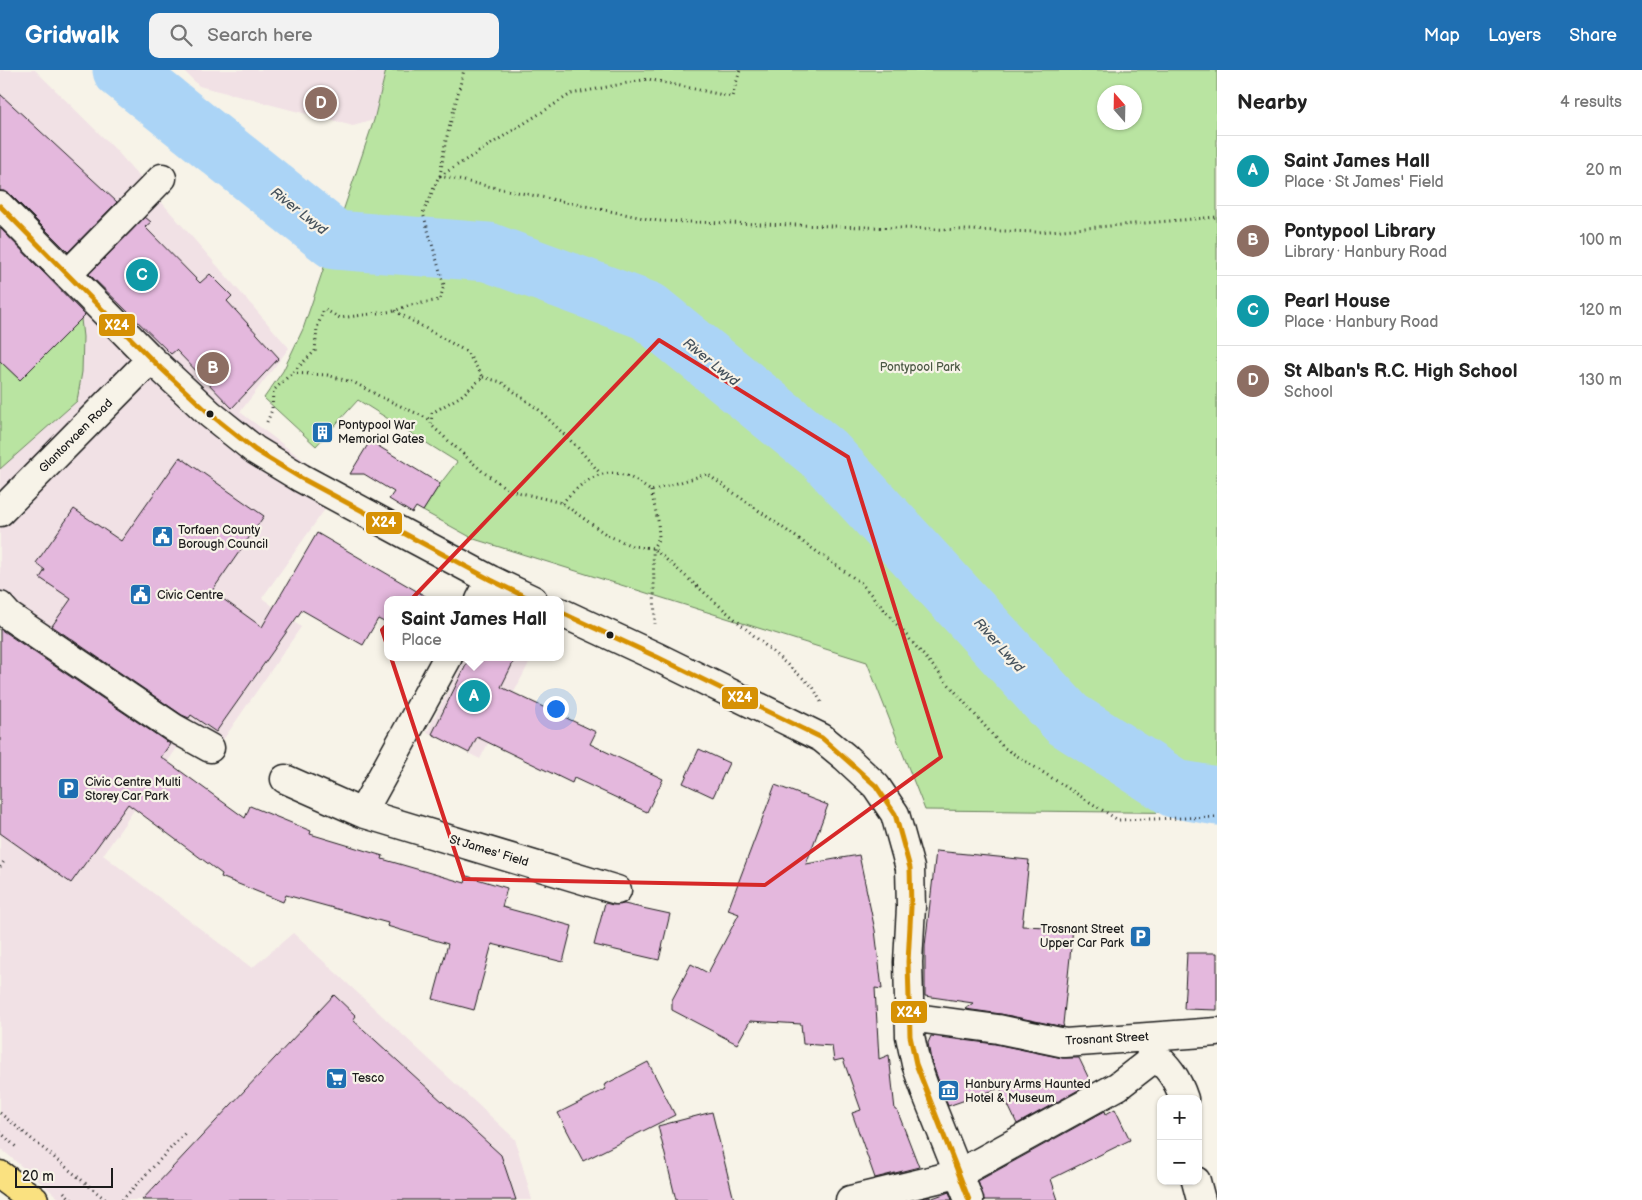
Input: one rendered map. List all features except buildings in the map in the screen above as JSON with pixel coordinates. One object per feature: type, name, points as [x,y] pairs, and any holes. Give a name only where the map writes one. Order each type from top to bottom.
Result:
[{"type":"main road","points":[[0,1175],[34,1200]]},
{"type":"street","points":[[68,274],[162,178]]},
{"type":"street","points":[[0,206],[151,359],[210,414],[255,450],[485,590],[514,596]]},
{"type":"street","name":"Glantorvaen Road","points":[[0,512],[151,359]]},
{"type":"street","points":[[0,606],[9,616],[174,728],[210,748]]},
{"type":"street","points":[[564,614],[822,738],[876,786],[895,814],[910,868],[909,1017],[910,1036],[916,1064],[968,1200]]},
{"type":"street","points":[[362,812],[446,661]]},
{"type":"street","name":"St James' Field","points":[[285,779],[362,812],[617,890]]},
{"type":"street","name":"Trosnant Street","points":[[909,1017],[998,1029],[1064,1043],[1153,1044],[1217,1032]]},
{"type":"street","points":[[1153,1044],[1169,1068],[1183,1095]]},
{"type":"street","points":[[850,1200],[958,1174],[1118,1086],[1149,1062],[1153,1044]]},
{"type":"street","points":[[1197,1185],[1201,1200]]},
{"type":"path","points":[[255,450],[272,410],[273,391],[315,351],[317,328],[324,309],[340,318],[394,311],[410,305],[440,300],[444,285],[423,213],[440,176],[445,144],[464,70]]},
{"type":"path","points":[[440,176],[571,94],[648,79],[732,97],[740,70]]},
{"type":"path","points":[[440,176],[658,221],[1038,232],[1217,217]]},
{"type":"path","points":[[394,311],[468,352],[483,377],[501,382],[539,410],[578,448],[600,473]]},
{"type":"path","points":[[291,373],[327,375],[355,383],[431,420]]},
{"type":"path","points":[[483,377],[461,396],[432,414],[431,425],[483,472],[509,490],[562,503],[607,535],[632,546],[653,548],[814,687],[826,711],[822,738]]},
{"type":"path","points":[[562,503],[575,490],[600,473],[624,475],[651,491],[658,521],[659,538],[653,548],[657,657]]},
{"type":"path","points":[[651,491],[707,474],[861,583],[1003,747],[1118,820],[1217,817]]},
{"type":"path","points":[[0,867],[5,860]]},
{"type":"path","points":[[0,1114],[106,1200]]},
{"type":"path","points":[[122,1200],[185,1132]]},
{"type":"highlighted area","points":[[659,340],[848,457],[941,757],[765,885],[464,879],[382,630]]},
{"type":"shaded area","points":[[0,70],[35,70],[116,150],[289,348],[240,412],[340,488],[262,598],[301,627],[207,763],[179,745],[103,855],[252,968],[293,933],[515,1139],[532,1200],[61,1200],[0,1148]]},
{"type":"shaded area","points":[[183,70],[386,70],[374,120],[353,126],[199,86]]},
{"type":"shaded area","points":[[464,661],[530,661],[480,759],[427,732]]},
{"type":"green space","name":"Pontypool Park","points":[[386,70],[1217,70],[1217,813],[925,810],[867,662],[474,539],[423,511],[457,462],[358,400],[316,446],[264,398],[283,371],[303,329],[374,120]]},
{"type":"green space","points":[[81,319],[83,337],[82,372],[77,401],[0,469],[0,361],[20,380]]},
{"type":"waterway","name":"River Lwyd","points":[[122,70],[335,240],[488,252],[648,311],[824,454],[1067,719],[1176,789],[1217,796]]},
{"type":"transit line","name":"X24","points":[[0,206],[151,359],[210,414],[255,450],[301,478],[524,596]]},
{"type":"transit line","name":"X24","points":[[564,614],[822,738],[876,786],[895,814],[910,868],[911,907],[908,962],[910,1036],[916,1064],[969,1200]]},
{"type":"place","name":"St Alban's R.C. High School","points":[[321,103]]},
{"type":"place","name":"Pearl House","points":[[142,275]]},
{"type":"place","name":"Pontypool Library","points":[[213,368]]},
{"type":"place","name":"Pontypool War Memorial Gates","points":[[322,432]]},
{"type":"place","name":"Torfaen County Borough Council","points":[[162,537]]},
{"type":"place","name":"Civic Centre","points":[[141,595]]},
{"type":"place","name":"Saint James Hall","points":[[474,696]]},
{"type":"place","name":"Civic Centre Multi Storey Car Park","points":[[69,789]]},
{"type":"place","name":"Trosnant Street Upper Car Park","points":[[1140,936]]},
{"type":"place","name":"Tesco","points":[[336,1078]]},
{"type":"place","name":"Hanbury Arms Haunted Hotel & Museum","points":[[949,1091]]}]
